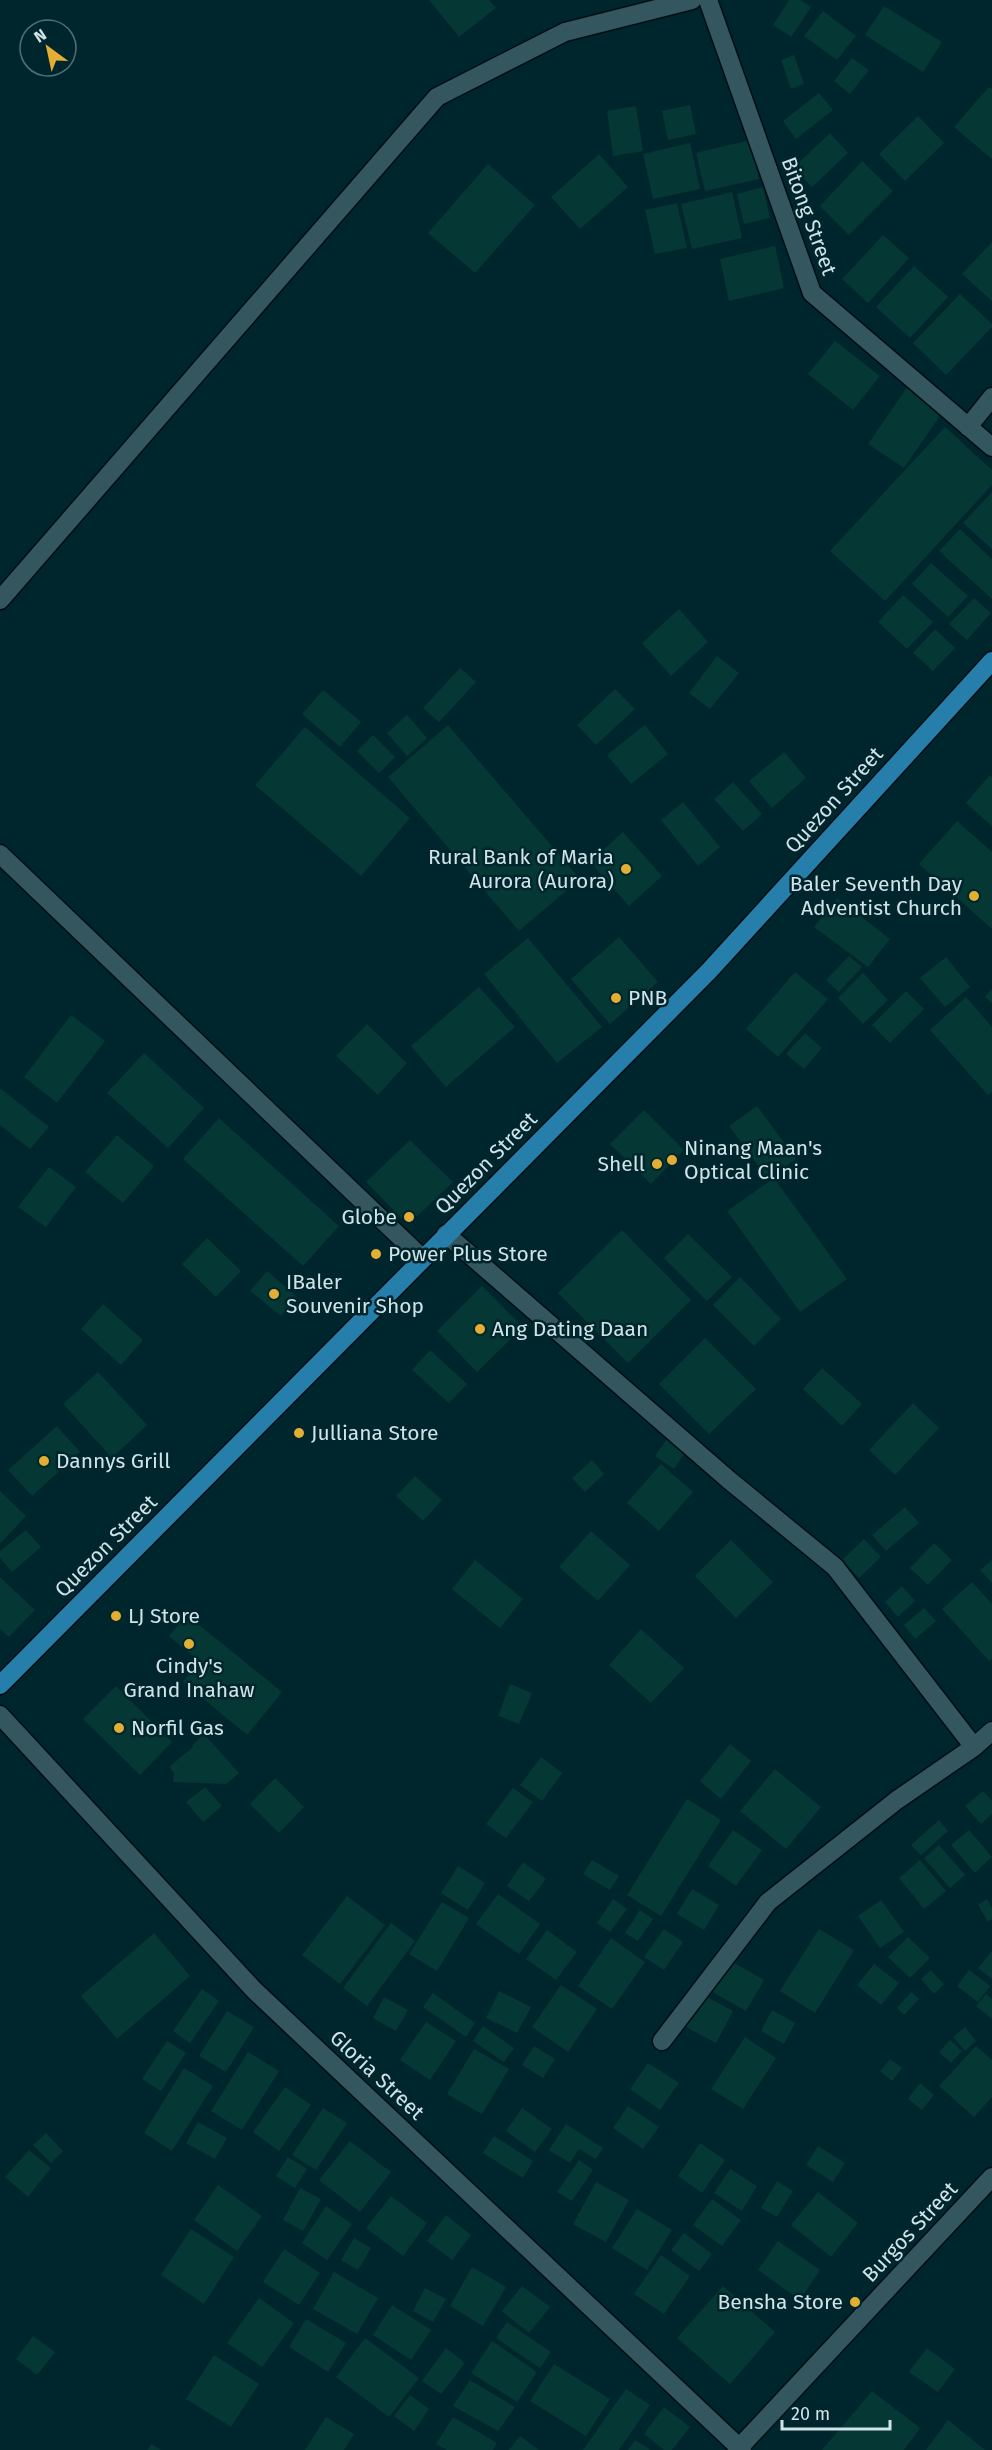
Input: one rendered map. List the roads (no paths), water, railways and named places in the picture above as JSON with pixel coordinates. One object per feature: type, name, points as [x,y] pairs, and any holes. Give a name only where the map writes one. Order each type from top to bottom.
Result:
[{"type":"main road","name":"Quezon Street","points":[[0,1685],[709,971],[992,661]]},
{"type":"street","points":[[0,600],[438,97],[565,32],[692,0]]},
{"type":"street","name":"Bitong Street","points":[[708,0],[812,293],[992,447]]},
{"type":"street","points":[[968,427],[992,397]]},
{"type":"street","points":[[0,854],[422,1258]]},
{"type":"street","points":[[446,1234],[729,1480],[836,1567],[974,1747]]},
{"type":"street","name":"Gloria Street","points":[[0,1715],[254,1990],[739,2449]]},
{"type":"street","points":[[662,2041],[768,1902],[897,1800],[974,1747],[992,1731]]},
{"type":"street","name":"Burgos Street","points":[[739,2449],[992,2177]]},
{"type":"place","name":"Rural Bank of Maria Aurora (Aurora)","points":[[626,869]]},
{"type":"place","name":"Baler Seventh Day Adventist Church","points":[[974,896]]},
{"type":"place","name":"PNB","points":[[616,998]]},
{"type":"place","name":"Ninang Maan's Optical Clinic","points":[[672,1160]]},
{"type":"place","name":"Shell","points":[[657,1164]]},
{"type":"place","name":"Globe","points":[[409,1217]]},
{"type":"place","name":"Power Plus Store","points":[[376,1254]]},
{"type":"place","name":"IBaler Souvenir Shop","points":[[274,1294]]},
{"type":"place","name":"Ang Dating Daan","points":[[480,1329]]},
{"type":"place","name":"Julliana Store","points":[[299,1433]]},
{"type":"place","name":"Dannys Grill","points":[[44,1461]]},
{"type":"place","name":"LJ Store","points":[[116,1616]]},
{"type":"place","name":"Cindy's Grand Inahaw","points":[[189,1644]]},
{"type":"place","name":"Norfil Gas","points":[[119,1728]]},
{"type":"place","name":"Bensha Store","points":[[855,2302]]}]
